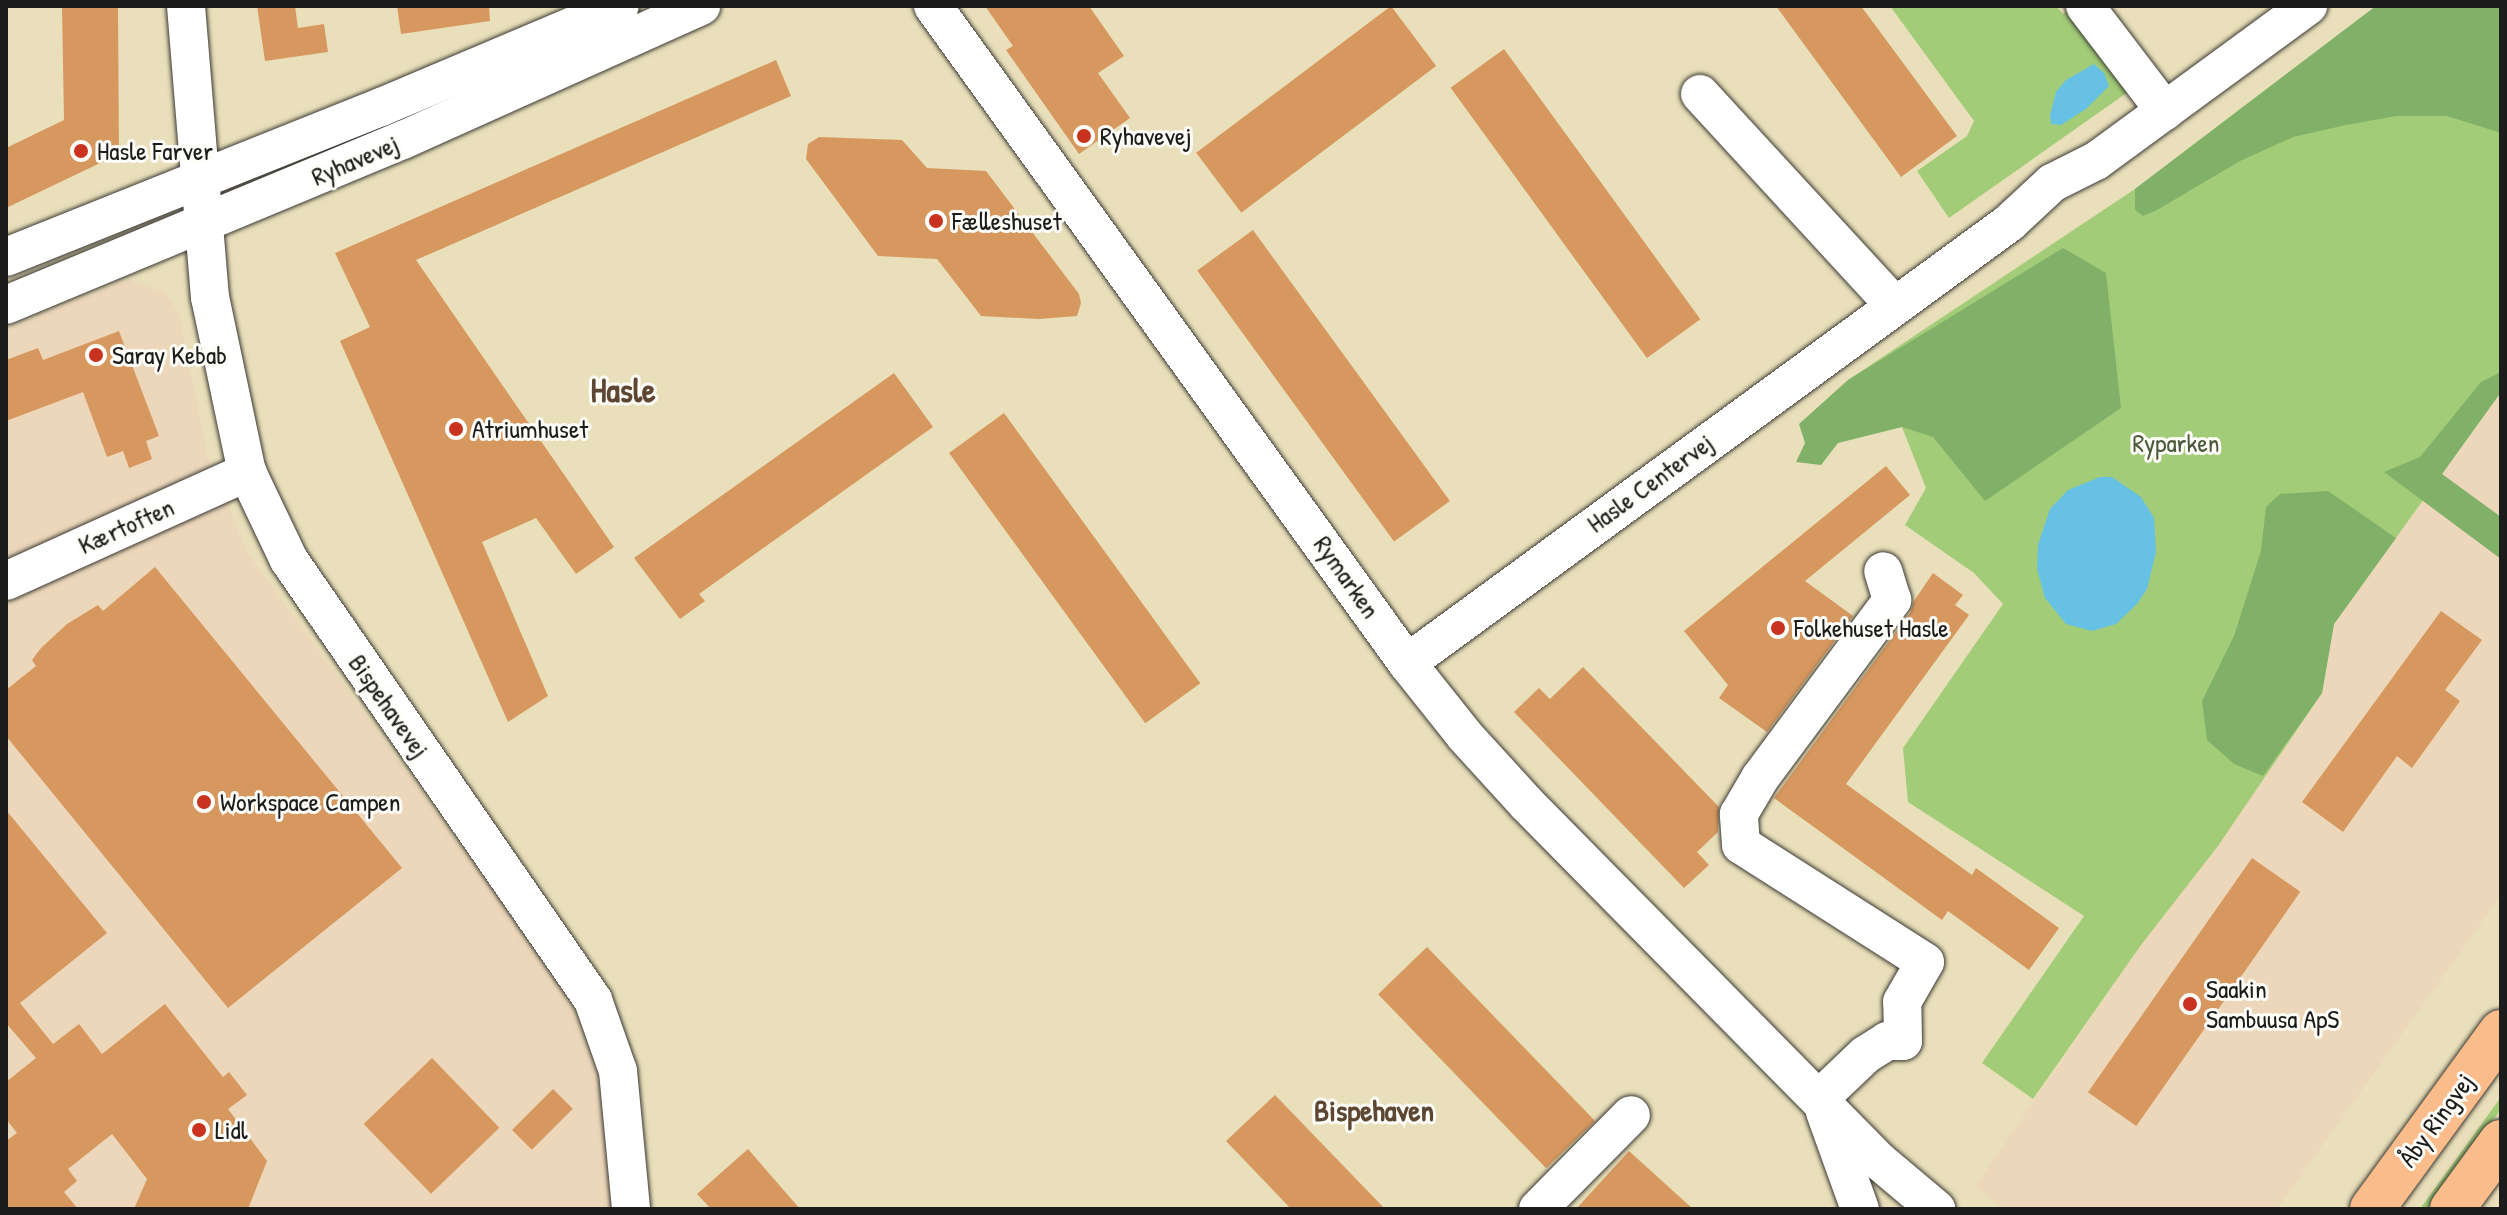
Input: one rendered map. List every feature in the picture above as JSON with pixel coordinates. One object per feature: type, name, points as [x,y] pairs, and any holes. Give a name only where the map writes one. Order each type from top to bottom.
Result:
[{"type":"main road","name":"Åby Ringvej","points":[[2372,1209],[2501,1032]]},
{"type":"main road","points":[[2452,1209],[2501,1142]]},
{"type":"street","name":"Bispehavevej","points":[[186,6],[210,297],[247,472],[289,560],[593,1000],[618,1071],[631,1209]]},
{"type":"street","name":"Ryhavevej","points":[[6,257],[454,77],[620,6]]},
{"type":"street","name":"Ryhavevej","points":[[6,305],[548,77],[701,6]]},
{"type":"street","name":"Rymarken","points":[[933,6],[1407,663],[1465,736],[1527,804],[1879,1161],[1936,1209]]},
{"type":"street","points":[[2085,6],[2165,111]]},
{"type":"street","name":"Hasle Centervej","points":[[1407,663],[2009,223],[2052,183],[2096,161],[2308,6]]},
{"type":"street","points":[[1700,94],[1895,306]]},
{"type":"street","name":"Kærtoften","points":[[6,581],[247,472]]},
{"type":"street","points":[[1820,1098],[1865,1055],[1887,1041],[1903,1041],[1902,1002],[1925,962],[1741,845],[1739,814],[1760,778],[1892,600],[1883,571]]},
{"type":"street","name":"Rymarken","points":[[1820,1098],[1860,1209]]},
{"type":"street","points":[[1538,1209],[1631,1115]]},
{"type":"shaded area","points":[[129,279],[165,293],[179,314],[207,455],[247,552],[564,989],[598,1071],[614,1209],[6,1209],[6,328]]},
{"type":"shaded area","points":[[2501,392],[2501,895],[2277,1209],[2005,1209],[1975,1187],[2141,945],[2218,846],[2322,693],[2334,624]]},
{"type":"green space","points":[[1890,6],[2056,6],[2063,14],[2073,7],[2135,87],[1949,218],[1917,171],[1967,136],[1974,121]]},
{"type":"green space","name":"Ryparken","points":[[2376,6],[2501,6],[2501,392],[2334,624],[2322,693],[2218,846],[2141,945],[2033,1099],[1982,1063],[2084,916],[1908,802],[1903,748],[2003,604],[1974,573],[1905,525],[1926,488],[1902,427],[1848,380],[2135,189]]},
{"type":"green space","points":[[2376,6],[2501,6],[2501,133],[2447,116],[2396,116],[2346,125],[2293,137],[2240,161],[2157,210],[2143,216],[2135,210],[2135,189]]},
{"type":"green space","points":[[2063,248],[2106,273],[2121,408],[1985,501],[1933,437],[1902,427],[1838,443],[1821,465],[1796,462],[1805,443],[1799,424],[1848,380]]},
{"type":"green space","points":[[2501,372],[2501,392],[2442,474],[2501,517],[2501,559],[2384,472],[2420,457],[2481,382]]},
{"type":"green space","points":[[2328,491],[2396,538],[2334,624],[2322,693],[2263,776],[2234,764],[2207,740],[2202,701],[2234,636],[2261,551],[2266,507],[2280,494]]},
{"type":"green space","points":[[2501,1097],[2501,1109],[2429,1209],[2420,1209]]},
{"type":"water","points":[[2094,64],[2104,73],[2109,86],[2086,109],[2061,125],[2051,124],[2056,92],[2066,80]]},
{"type":"water","points":[[2100,477],[2112,477],[2141,497],[2154,518],[2156,552],[2147,589],[2137,604],[2116,624],[2092,631],[2066,624],[2045,598],[2037,569],[2038,545],[2050,509],[2068,490]]},
{"type":"building","points":[[62,6],[118,6],[119,154],[6,208],[6,148],[64,120]]},
{"type":"building","points":[[257,6],[295,6],[298,28],[324,24],[328,52],[265,61]]},
{"type":"building","points":[[397,6],[489,6],[490,21],[401,34]]},
{"type":"building","points":[[985,6],[1089,6],[1124,56],[1098,73],[1130,118],[1079,154],[1006,50],[1013,46]]},
{"type":"building","points":[[1391,6],[1436,66],[1241,213],[1196,153]]},
{"type":"building","points":[[1776,6],[1861,6],[1957,136],[1901,177]]},
{"type":"building","points":[[1504,49],[1700,319],[1647,358],[1451,88]]},
{"type":"building","name":"Atriumhuset","points":[[776,60],[791,96],[416,260],[614,547],[576,574],[536,518],[482,542],[548,696],[508,722],[340,341],[370,327],[335,253]]},
{"type":"building","name":"Fælleshuset","points":[[819,137],[902,140],[927,168],[986,171],[1079,294],[1081,303],[1077,316],[1039,319],[981,316],[937,259],[878,256],[806,159],[808,144]]},
{"type":"building","points":[[1253,230],[1450,501],[1394,542],[1197,271]]},
{"type":"building","points":[[119,331],[159,436],[146,441],[152,459],[129,468],[123,451],[107,457],[83,392],[6,421],[6,360],[38,348],[43,360]]},
{"type":"building","points":[[894,373],[933,427],[699,594],[705,601],[680,619],[634,558]]},
{"type":"building","points":[[1004,413],[1200,683],[1145,723],[949,453]]},
{"type":"building","points":[[1886,466],[1910,495],[1805,581],[1853,616],[1767,732],[1719,698],[1728,685],[1684,631]]},
{"type":"building","name":"Workspace Campen","points":[[155,567],[402,868],[228,1008],[6,736],[6,690],[36,666],[32,660],[41,648],[67,624],[98,605],[103,611]]},
{"type":"building","points":[[1933,573],[1963,595],[1955,605],[1969,615],[1846,784],[1972,875],[1976,868],[2059,928],[2029,970],[1948,911],[1942,920],[1774,798],[1910,613],[1914,601]]},
{"type":"building","points":[[2441,611],[2482,640],[2445,690],[2460,701],[2412,768],[2397,756],[2343,832],[2302,802]]},
{"type":"building","points":[[1583,667],[1719,807],[1718,832],[1697,852],[1709,865],[1684,888],[1514,712],[1539,688],[1550,699]]},
{"type":"building","points":[[6,810],[107,933],[20,1003],[53,1044],[79,1024],[102,1054],[165,1004],[223,1077],[229,1072],[247,1095],[228,1109],[267,1161],[248,1209],[134,1209],[147,1179],[112,1134],[68,1169],[77,1181],[64,1192],[78,1209],[6,1209],[6,1141],[17,1133],[6,1119],[6,1082],[36,1058],[6,1023]]},
{"type":"building","points":[[2252,858],[2300,892],[2136,1126],[2088,1092]]},
{"type":"building","points":[[1427,947],[1595,1121],[1546,1168],[1378,994]]},
{"type":"building","points":[[432,1058],[499,1128],[431,1194],[364,1124]]},
{"type":"building","points":[[553,1089],[573,1109],[532,1150],[512,1130]]},
{"type":"building","points":[[1275,1095],[1385,1209],[1291,1209],[1226,1141]]},
{"type":"building","points":[[748,1149],[800,1209],[711,1209],[697,1194]]},
{"type":"building","points":[[1629,1151],[1693,1209],[1576,1209]]},
{"type":"place","name":"Ryhavevej","points":[[1084,136]]},
{"type":"place","name":"Hasle Farver","points":[[81,151]]},
{"type":"place","name":"Fælleshuset","points":[[936,221]]},
{"type":"place","name":"Saray Kebab","points":[[96,355]]},
{"type":"place","name":"Atriumhuset","points":[[456,429]]},
{"type":"place","name":"Folkehuset Hasle","points":[[1778,628]]},
{"type":"place","name":"Workspace Campen","points":[[204,802]]},
{"type":"place","name":"Saakin Sambuusa ApS","points":[[2190,1004]]},
{"type":"place","name":"Lidl","points":[[199,1130]]},
{"type":"district","name":"Hasle","points":[[623,391]]},
{"type":"district","name":"Bispehaven","points":[[1374,1110]]}]
